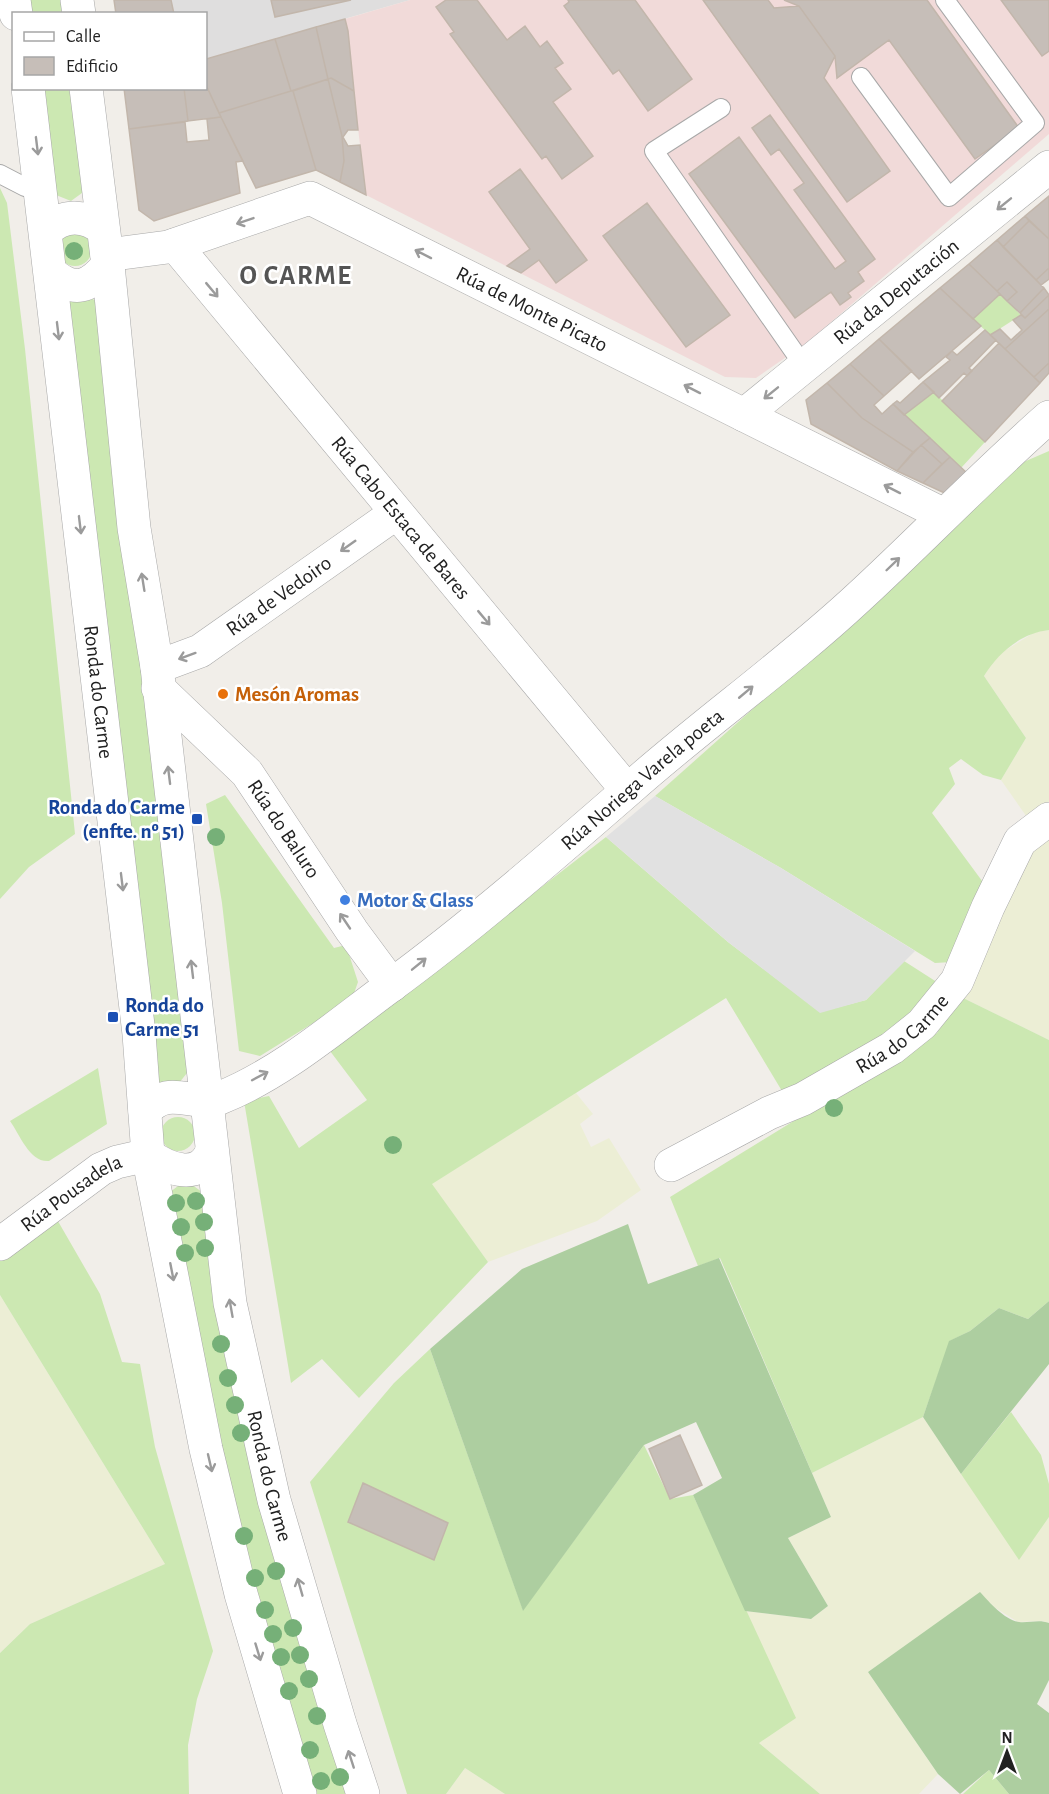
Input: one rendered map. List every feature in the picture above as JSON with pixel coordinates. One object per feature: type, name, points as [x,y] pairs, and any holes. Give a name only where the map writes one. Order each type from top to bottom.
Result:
[{"type":"street","name":"Ronda do Carme","points":[[28,90],[139,1034],[148,1155],[206,1449],[245,1609],[300,1794]]},
{"type":"street","name":"Ronda do Carme","points":[[86,90],[106,250],[134,528],[158,678],[230,1303],[242,1366],[274,1500],[363,1794]]},
{"type":"street","name":"Rúa da Deputación","points":[[744,415],[1049,167]]},
{"type":"street","name":"Rúa de Monte Picato","points":[[106,250],[156,250],[310,198],[944,515]]},
{"type":"street","points":[[45,231],[62,219],[79,217],[92,220],[106,250],[91,282],[74,286],[64,285],[51,273]]},
{"type":"street","name":"Rúa Cabo Estaca de Bares","points":[[175,245],[627,790]]},
{"type":"street","name":"Rúa Noriega Varela poeta","points":[[207,1102],[223,1096],[286,1062],[392,985],[590,824],[627,790],[859,597],[1002,458],[1049,417]]},
{"type":"street","points":[[1002,458],[1049,449]]},
{"type":"street","name":"Rúa de Vedoiro","points":[[158,678],[396,513]]},
{"type":"street","name":"Rúa do Baluro","points":[[158,678],[247,773],[352,931],[392,985]]},
{"type":"street","name":"Rúa do Carme","points":[[671,1166],[769,1113],[804,1099],[892,1048],[922,1024],[957,981],[988,907],[1020,841],[1049,819]]},
{"type":"street","points":[[145,1111],[152,1103],[170,1096],[191,1097],[207,1102]]},
{"type":"street","points":[[148,1155],[174,1170],[195,1170],[208,1161],[212,1151]]},
{"type":"street","name":"Rúa Pousadela","points":[[0,1244],[101,1168],[148,1155]]},
{"type":"lane","points":[[861,77],[949,196],[1035,123],[945,0]]},
{"type":"lane","points":[[721,108],[654,151],[804,366]]},
{"type":"lane","points":[[0,174],[24,187],[41,189]]},
{"type":"shaded area","points":[[114,0],[410,0],[207,59],[207,12],[116,12]]},
{"type":"shaded area","points":[[410,0],[1049,0],[1049,134],[808,342],[756,378],[725,377],[366,195],[345,19]]},
{"type":"shaded area","points":[[655,796],[781,868],[915,951],[866,1000],[820,1013],[728,942],[606,837]]},
{"type":"green space","points":[[29,0],[66,0],[67,12],[30,12]]},
{"type":"green space","points":[[38,90],[77,90],[89,177],[82,193],[71,201],[56,195]]},
{"type":"green space","points":[[0,188],[7,203],[25,349],[75,834],[29,867],[0,899]]},
{"type":"green space","points":[[75,232],[87,237],[92,249],[87,261],[75,266],[63,261],[58,249],[63,237]]},
{"type":"green space","points":[[1000,294],[1021,315],[990,335],[973,319]]},
{"type":"green space","points":[[86,296],[99,302],[191,1068],[179,1083],[160,1083],[154,1073],[63,321],[70,299]]},
{"type":"green space","points":[[934,392],[985,442],[961,468],[904,415]]},
{"type":"green space","points":[[1049,451],[1049,630],[1029,635],[1011,646],[1003,652],[984,676],[1026,738],[1001,780],[983,775],[961,759],[949,768],[955,784],[932,813],[988,889],[952,962],[935,963],[781,868],[655,796],[817,652],[1019,464]]},
{"type":"green space","points":[[1049,630],[1049,812],[1029,820],[1001,780],[1026,738],[984,676],[996,656],[1035,632]]},
{"type":"green space","points":[[225,795],[334,948],[346,945],[358,982],[352,999],[260,1056],[239,1051],[222,903],[206,804]]},
{"type":"green space","points":[[1049,830],[1049,1040],[959,996],[1023,855]]},
{"type":"green space","points":[[606,837],[728,942],[820,1012],[866,1000],[904,961],[943,986],[905,1027],[785,1096],[726,998],[432,1184],[488,1262],[359,1398],[322,1359],[291,1383],[244,1101],[269,1096],[299,1148],[367,1100],[330,1051]]},
{"type":"green space","points":[[959,996],[1049,1040],[1049,1301],[1028,1319],[999,1308],[970,1331],[950,1341],[923,1417],[812,1473],[720,1258],[698,1266],[670,1197],[937,1033]]},
{"type":"green space","points":[[98,1068],[107,1124],[49,1161],[36,1158],[26,1147],[10,1121]]},
{"type":"green space","points":[[576,1093],[593,1114],[580,1124],[591,1147],[609,1138],[641,1190],[597,1221],[488,1262],[431,1184]]},
{"type":"green space","points":[[178,1117],[190,1122],[195,1134],[190,1146],[178,1151],[166,1146],[161,1134],[166,1122]]},
{"type":"green space","points":[[191,1184],[202,1192],[355,1794],[315,1794],[235,1534],[170,1192],[178,1186]]},
{"type":"green space","points":[[55,1216],[100,1294],[122,1362],[140,1364],[155,1447],[213,1651],[197,1699],[188,1745],[189,1794],[0,1794],[0,1653],[30,1624],[165,1564],[0,1295],[0,1253]]},
{"type":"green space","points":[[628,1224],[648,1284],[719,1258],[831,1517],[788,1538],[828,1606],[811,1619],[745,1611],[693,1495],[722,1478],[696,1422],[644,1445],[523,1611],[430,1349],[522,1269]]},
{"type":"green space","points":[[0,1295],[165,1564],[30,1624],[0,1653]]},
{"type":"green space","points":[[1049,1301],[1049,1364],[961,1474],[923,1417],[949,1341],[970,1331],[999,1308],[1028,1319]]},
{"type":"green space","points":[[430,1349],[523,1610],[644,1445],[670,1499],[693,1495],[796,1718],[759,1743],[820,1794],[505,1794],[465,1768],[446,1794],[407,1794],[310,1482],[394,1383]]},
{"type":"green space","points":[[1011,1412],[1041,1455],[1049,1484],[1049,1517],[1019,1560],[961,1474]]},
{"type":"green space","points":[[923,1417],[1019,1559],[1049,1517],[1049,1623],[1018,1622],[994,1607],[980,1593],[868,1672],[938,1774],[919,1794],[820,1794],[759,1743],[745,1611],[811,1619],[828,1606],[788,1538],[831,1517],[812,1473]]},
{"type":"green space","points":[[980,1592],[998,1610],[1014,1621],[1049,1623],[1049,1680],[1037,1704],[1049,1713],[1049,1794],[1009,1794],[989,1770],[960,1794],[938,1774],[868,1672]]},
{"type":"green space","points":[[465,1768],[505,1794],[446,1794]]},
{"type":"green space","points":[[989,1770],[1009,1794],[963,1794]]},
{"type":"building","points":[[114,0],[171,0],[174,12],[116,12]]},
{"type":"building","points":[[271,0],[351,0],[275,17]]},
{"type":"building","points":[[446,0],[477,0],[507,40],[525,26],[540,47],[547,41],[563,63],[555,68],[571,89],[553,102],[593,156],[562,179],[546,156],[542,159],[450,34],[454,32],[436,7]]},
{"type":"building","points":[[568,0],[635,0],[692,79],[648,111],[619,70],[613,74],[564,6],[569,2]]},
{"type":"building","points":[[703,0],[768,0],[774,8],[799,6],[835,56],[824,78],[890,171],[847,202]]},
{"type":"building","points":[[784,0],[927,0],[1019,128],[975,159],[889,40],[837,78],[835,56],[799,6]]},
{"type":"building","points":[[1001,0],[1049,0],[1049,51],[1042,56]]},
{"type":"building","points":[[345,19],[354,91],[331,78],[328,79],[316,27]]},
{"type":"building","points":[[316,27],[328,79],[291,91],[275,39]]},
{"type":"building","points":[[275,39],[291,91],[219,113],[207,87],[207,59]]},
{"type":"building","points":[[331,78],[354,91],[358,130],[348,130],[343,137],[348,146],[360,145],[366,195],[340,182],[344,161],[342,136],[328,79]]},
{"type":"building","points":[[328,79],[342,136],[344,161],[340,182],[316,170],[293,91]]},
{"type":"building","points":[[207,87],[221,117],[188,121],[184,90],[207,90]]},
{"type":"building","points":[[124,90],[184,90],[188,121],[129,129]]},
{"type":"building","points":[[293,91],[316,170],[256,188],[219,113]]},
{"type":"building","points":[[770,115],[875,259],[858,272],[864,281],[848,293],[851,297],[840,305],[831,292],[795,318],[689,174],[739,137],[835,269],[846,261],[794,190],[804,183],[779,149],[771,155],[752,128]]},
{"type":"building","points":[[221,117],[243,161],[236,162],[240,193],[154,221],[139,210],[129,129],[185,122],[187,142],[209,140],[207,119]]},
{"type":"building","points":[[520,169],[587,260],[556,283],[539,260],[521,273],[507,266],[530,249],[489,192]]},
{"type":"building","points":[[1049,196],[1049,239],[1025,216]]},
{"type":"building","points":[[647,203],[730,315],[686,347],[603,236]]},
{"type":"building","points":[[1025,216],[1029,221],[1003,247],[997,240]]},
{"type":"building","points":[[1029,221],[1049,239],[1049,268],[1036,280],[1003,247]]},
{"type":"building","points":[[997,240],[1044,288],[1020,313],[1007,301],[1017,292],[1007,282],[997,291],[969,264]]},
{"type":"building","points":[[969,264],[1000,294],[973,319],[940,288]]},
{"type":"building","points":[[1049,268],[1049,279],[1041,285],[1036,280]]},
{"type":"building","points":[[1007,282],[1017,292],[1007,301],[997,291]]},
{"type":"building","points":[[940,288],[981,326],[919,379],[879,339]]},
{"type":"building","points":[[1044,288],[1049,295],[1025,318],[1020,313]]},
{"type":"building","points":[[1049,295],[1049,309],[1005,349],[990,335],[1000,329],[1011,340],[1022,330],[1013,320],[1021,315],[1025,318]]},
{"type":"building","points":[[1049,309],[1049,363],[1034,377],[1005,349]]},
{"type":"building","points":[[985,330],[996,340],[969,368],[972,371],[967,376],[964,373],[939,398],[923,382],[950,360],[946,357],[952,351],[957,355]]},
{"type":"building","points":[[879,339],[912,371],[884,396],[850,364]]},
{"type":"building","points":[[999,343],[1040,383],[985,442],[942,401]]},
{"type":"building","points":[[1049,363],[1049,373],[1040,383],[1034,377]]},
{"type":"building","points":[[850,364],[884,396],[874,405],[882,414],[893,404],[930,438],[913,452],[862,418],[827,383]]},
{"type":"building","points":[[923,382],[934,392],[904,415],[893,404],[897,401],[900,403]]},
{"type":"building","points":[[827,383],[862,418],[913,452],[897,471],[811,424],[806,400]]},
{"type":"building","points":[[930,438],[950,457],[942,464],[921,445]]},
{"type":"building","points":[[921,445],[942,464],[923,483],[897,471]]},
{"type":"building","points":[[950,457],[969,475],[949,495],[923,483]]},
{"type":"building","points":[[680,1435],[702,1485],[670,1499],[649,1449]]},
{"type":"building","points":[[363,1483],[448,1523],[434,1560],[348,1522]]},
{"type":"place","name":"Mesón Aromas","points":[[223,694]]},
{"type":"place","name":"Ronda do Carme (enfte. nº 51)","points":[[197,819]]},
{"type":"place","name":"Motor & Glass","points":[[345,900]]},
{"type":"place","name":"Ronda do Carme 51","points":[[113,1017]]},
{"type":"district","name":"O CARME","points":[[296,275]]}]
